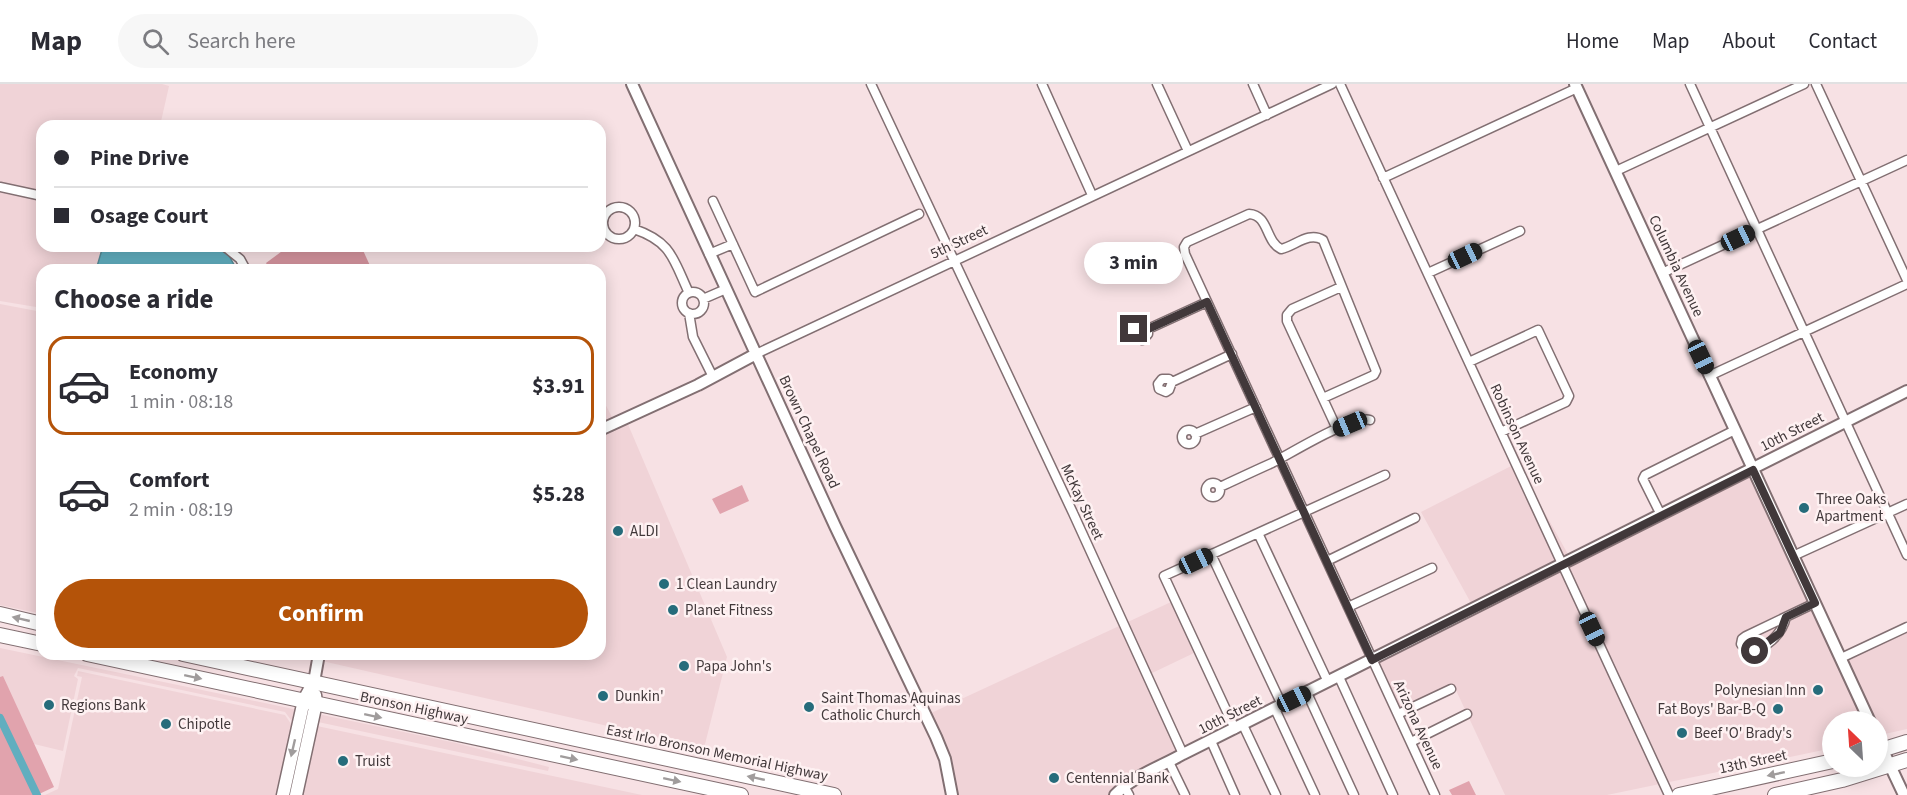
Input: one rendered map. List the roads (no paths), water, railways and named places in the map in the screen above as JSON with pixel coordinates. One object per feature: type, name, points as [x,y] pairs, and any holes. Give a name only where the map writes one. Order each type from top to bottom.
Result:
[{"type":"highway","points":[[0,614],[36,623]]},
{"type":"highway","points":[[0,635],[36,643]]},
{"type":"highway","name":"Bronson Highway","points":[[115,660],[737,794]]},
{"type":"highway","name":"Bronson Highway","points":[[211,660],[592,743]]},
{"type":"highway","points":[[470,737],[481,730],[508,734],[535,730]]},
{"type":"highway","points":[[1888,746],[1907,742]]},
{"type":"highway","name":"East Irlo Bronson Memorial Highway","points":[[592,743],[834,795]]},
{"type":"highway","points":[[594,763],[620,761],[635,752]]},
{"type":"highway","points":[[1775,795],[1842,780],[1907,760]]},
{"type":"highway","points":[[629,771],[646,761],[689,769],[702,766]]},
{"type":"highway","name":"13th Street","points":[[1679,795],[1822,764]]},
{"type":"highway","points":[[1709,795],[1744,788],[1746,781]]},
{"type":"main road","points":[[296,795],[314,682]]},
{"type":"main road","points":[[283,795],[310,702]]},
{"type":"street","name":"Brown Chapel Road","points":[[632,84],[709,254],[936,736],[945,759],[952,795]]},
{"type":"street","name":"McKay Street","points":[[871,84],[1184,754]]},
{"type":"street","points":[[1042,84],[1092,195]]},
{"type":"street","points":[[1157,84],[1188,152]]},
{"type":"street","points":[[1253,84],[1267,115]]},
{"type":"street","name":"5th Street","points":[[606,427],[1092,195],[1332,84]]},
{"type":"street","name":"Robinson Avenue","points":[[1340,84],[1669,795]]},
{"type":"street","points":[[1690,84],[1907,555]]},
{"type":"street","points":[[1616,171],[1804,84]]},
{"type":"street","points":[[1709,376],[1907,282],[1816,84]]},
{"type":"street","points":[[1383,178],[1576,86]]},
{"type":"street","name":"Columbia Avenue","points":[[1576,86],[1865,711]]},
{"type":"street","points":[[1662,273],[1907,160]]},
{"type":"street","points":[[0,187],[36,195]]},
{"type":"street","points":[[713,201],[755,292],[919,214]]},
{"type":"street","name":"Arizona Avenue","points":[[1341,287],[1339,276],[1323,240],[1309,237],[1281,249],[1274,245],[1261,219],[1254,214],[1244,216],[1187,242],[1184,247],[1185,254],[1435,795]]},
{"type":"street","points":[[634,229],[664,244],[689,293]]},
{"type":"street","points":[[1428,273],[1520,231]]},
{"type":"street","points":[[709,254],[733,244]]},
{"type":"street","points":[[231,252],[243,264]]},
{"type":"street","points":[[1323,398],[1374,375],[1376,371],[1341,287],[1292,309],[1287,315],[1287,321],[1337,429]]},
{"type":"street","points":[[704,299],[726,289]]},
{"type":"street","points":[[689,293],[699,293],[704,299],[704,306],[695,314],[689,313],[682,304],[684,297],[689,293]]},
{"type":"street","points":[[1148,329],[1207,302]]},
{"type":"street","points":[[689,313],[693,337],[712,377]]},
{"type":"street","points":[[1469,362],[1538,330],[1569,396],[1566,402],[1501,432]]},
{"type":"street","points":[[1172,382],[1232,354]]},
{"type":"street","name":"10th Street","points":[[1115,795],[1184,754],[1907,391]]},
{"type":"street","points":[[1195,434],[1256,407]]},
{"type":"street","points":[[1220,487],[1337,429],[1362,418],[1370,420]]},
{"type":"street","points":[[1661,515],[1643,479],[1645,475],[1734,430]]},
{"type":"street","points":[[1276,795],[1239,727],[1164,576],[1385,475]]},
{"type":"street","points":[[1793,556],[1907,504]]},
{"type":"street","points":[[1327,561],[1415,518]]},
{"type":"street","points":[[1258,532],[1328,682]]},
{"type":"street","points":[[1211,554],[1315,795]]},
{"type":"street","points":[[1348,607],[1432,568]]},
{"type":"street","points":[[1786,617],[1780,633],[1766,645],[1755,651],[1747,652],[1743,648],[1742,639],[1746,636],[1815,603]]},
{"type":"street","points":[[1841,658],[1907,627]]},
{"type":"street","points":[[314,682],[318,660]]},
{"type":"street","points":[[1339,677],[1393,795]]},
{"type":"street","points":[[1398,714],[1451,689]]},
{"type":"street","points":[[1307,693],[1354,795]]},
{"type":"street","points":[[1411,742],[1467,714]]},
{"type":"street","points":[[1211,741],[1235,795]]},
{"type":"street","points":[[1888,761],[1904,795]]},
{"type":"street","points":[[1169,762],[1185,795]]},
{"type":"water","points":[[101,252],[224,252],[234,264],[98,264]]},
{"type":"waterway","points":[[0,718],[37,795]]},
{"type":"place","name":"Three Oaks Apartment","points":[[1804,508]]},
{"type":"place","name":"ALDI","points":[[618,531]]},
{"type":"place","name":"1 Clean Laundry","points":[[664,584]]},
{"type":"place","name":"Planet Fitness","points":[[673,610]]},
{"type":"place","name":"Papa John's","points":[[684,666]]},
{"type":"place","name":"Polynesian Inn","points":[[1818,690]]},
{"type":"place","name":"Dunkin'","points":[[603,696]]},
{"type":"place","name":"Regions Bank","points":[[49,705]]},
{"type":"place","name":"Saint Thomas Aquinas Catholic Church","points":[[809,707]]},
{"type":"place","name":"Fat Boys' Bar-B-Q","points":[[1778,709]]},
{"type":"place","name":"Chipotle","points":[[166,724]]},
{"type":"place","name":"Beef 'O' Brady's","points":[[1682,733]]},
{"type":"place","name":"Truist","points":[[343,761]]},
{"type":"place","name":"Centennial Bank","points":[[1054,778]]}]
